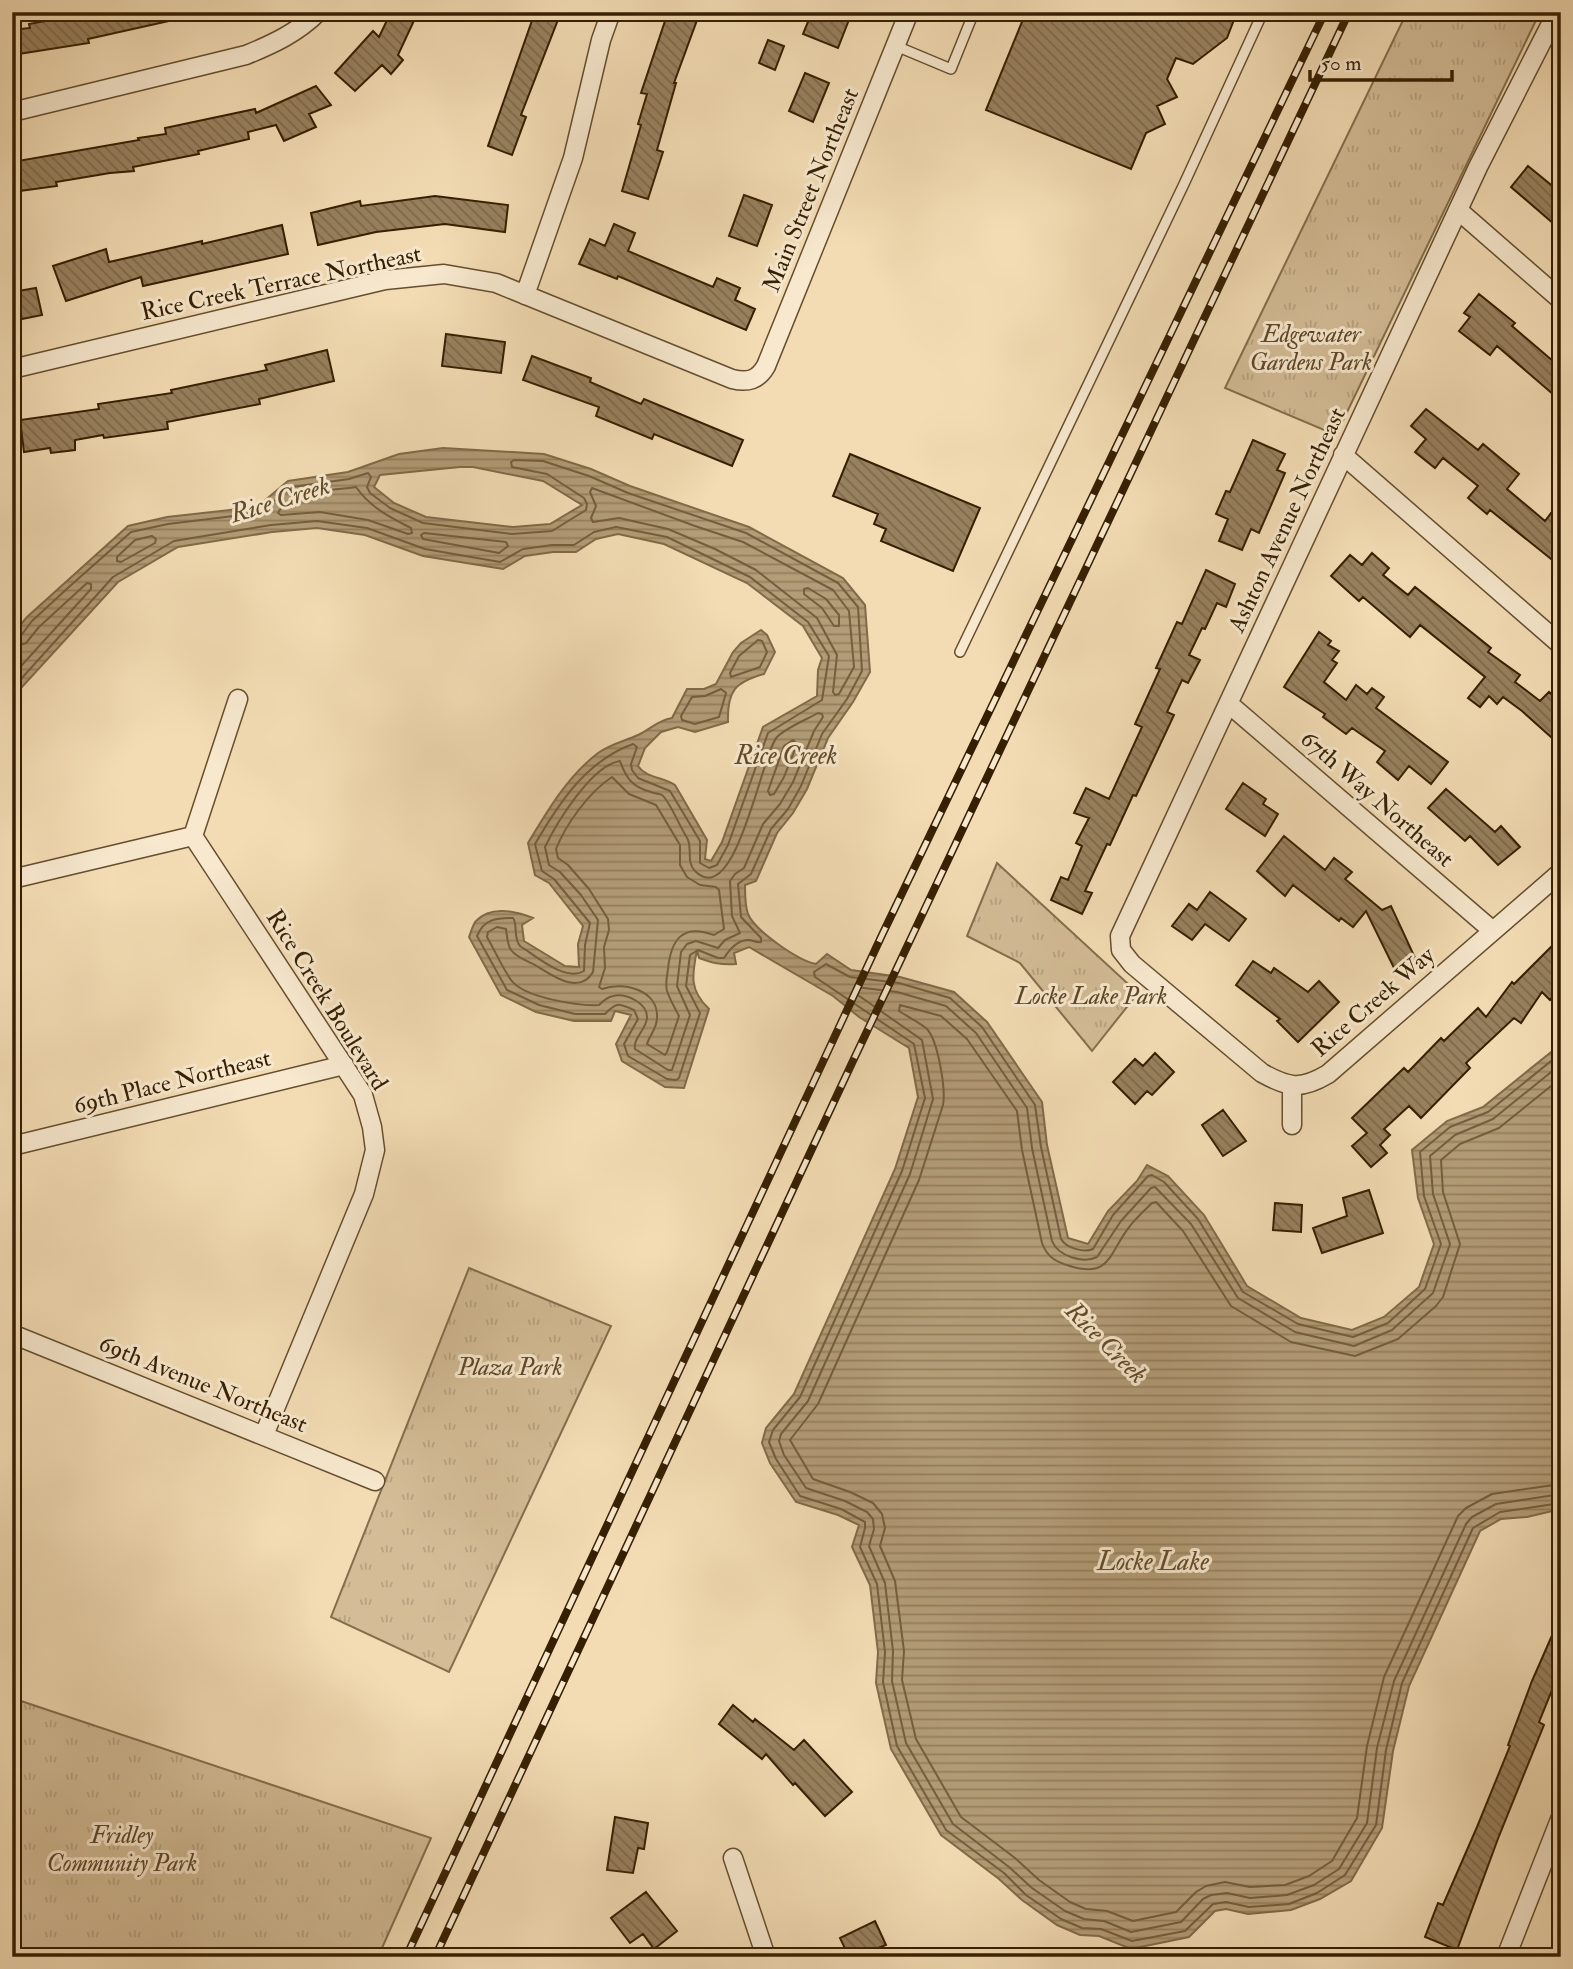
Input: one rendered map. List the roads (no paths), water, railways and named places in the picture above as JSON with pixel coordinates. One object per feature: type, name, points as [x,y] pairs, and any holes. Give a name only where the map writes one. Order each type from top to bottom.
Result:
[{"type":"street","points":[[12,112],[246,55],[304,26],[318,12]]},
{"type":"street","points":[[525,295],[573,158],[601,40],[611,12]]},
{"type":"street","name":"Main Street Northeast","points":[[752,380],[761,376],[766,366],[909,12]]},
{"type":"street","name":"Ashton Avenue Northeast","points":[[1292,1086],[1279,1083],[1262,1073],[1132,964],[1121,950],[1121,936],[1478,167],[1557,12]]},
{"type":"street","points":[[1459,211],[1561,300]]},
{"type":"street","name":"Rice Creek Terrace Northeast","points":[[12,369],[385,280],[444,274],[496,283],[732,379],[742,382],[752,380]]},
{"type":"street","points":[[1343,455],[1561,645]]},
{"type":"street","points":[[12,879],[193,836],[238,699]]},
{"type":"street","name":"67th Way Northeast","points":[[1229,704],[1493,931]]},
{"type":"street","name":"Rice Creek Boulevard","points":[[193,836],[363,1095],[375,1150],[364,1194],[264,1435]]},
{"type":"street","name":"Rice Creek Way","points":[[1292,1086],[1315,1082],[1328,1074],[1561,872]]},
{"type":"street","name":"69th Place Northeast","points":[[12,1146],[344,1065]]},
{"type":"street","points":[[1292,1086],[1292,1125]]},
{"type":"street","name":"69th Avenue Northeast","points":[[12,1334],[375,1481]]},
{"type":"street","points":[[1506,1957],[1561,1817]]},
{"type":"street","points":[[733,1858],[766,1957]]},
{"type":"lane","points":[[896,46],[951,69],[974,12]]},
{"type":"lane","points":[[960,652],[1184,184],[1263,12]]},
{"type":"water","name":"Locke Lake","points":[[443,448],[544,454],[749,527],[843,578],[865,605],[870,672],[828,738],[807,789],[777,833],[756,881],[745,885],[748,914],[759,929],[808,962],[816,964],[827,954],[851,970],[900,977],[954,992],[987,1022],[1042,1102],[1047,1145],[1068,1238],[1088,1244],[1108,1211],[1137,1181],[1147,1165],[1168,1176],[1204,1215],[1247,1286],[1301,1318],[1352,1330],[1384,1317],[1419,1287],[1434,1244],[1418,1198],[1412,1150],[1447,1121],[1483,1107],[1561,1044],[1561,1509],[1527,1517],[1501,1519],[1480,1531],[1409,1686],[1393,1751],[1382,1828],[1351,1881],[1320,1899],[1291,1910],[1248,1914],[1226,1909],[1215,1911],[1189,1937],[1131,1949],[1099,1936],[1080,1935],[1057,1925],[941,1835],[891,1749],[876,1683],[878,1652],[870,1585],[852,1547],[859,1525],[838,1515],[796,1502],[770,1463],[762,1443],[766,1428],[794,1394],[895,1169],[918,1097],[909,1048],[859,1017],[833,996],[749,947],[734,953],[736,964],[704,960],[699,958],[697,950],[694,967],[695,989],[709,1009],[684,1088],[665,1087],[622,1061],[616,1044],[631,1015],[615,1011],[611,1021],[574,1021],[536,1012],[501,995],[469,937],[475,922],[482,916],[496,911],[519,913],[533,918],[522,925],[524,941],[565,966],[579,967],[578,944],[583,926],[549,883],[535,875],[528,843],[559,795],[587,762],[608,747],[672,718],[687,689],[704,689],[716,684],[733,652],[741,643],[761,630],[767,635],[775,652],[764,674],[735,689],[729,703],[728,722],[695,732],[678,727],[661,732],[645,748],[638,766],[645,773],[675,785],[707,840],[705,859],[711,861],[722,842],[763,727],[817,696],[818,670],[822,658],[803,626],[747,583],[664,544],[618,534],[596,539],[576,552],[525,556],[503,569],[423,556],[365,535],[317,528],[272,532],[178,547],[118,582],[12,698],[12,635],[27,617],[128,526],[167,517],[257,507],[288,481],[348,472],[399,454]],"holes":[[[473,467],[543,481],[582,505],[550,524],[513,527],[426,517],[394,503],[374,487],[380,475]]]},
{"type":"railway","points":[[406,1957],[882,935],[1325,12]]},
{"type":"railway","points":[[435,1957],[852,1063],[1349,12]]},
{"type":"park label","name":"Edgewater Gardens Park","points":[[1311,348]]},
{"type":"park label","name":"Locke Lake Park","points":[[1091,996]]},
{"type":"park label","name":"Plaza Park","points":[[510,1367]]},
{"type":"park label","name":"Fridley Community Park","points":[[122,1849]]},
{"type":"water label","name":"Rice Creek","points":[[280,500]]},
{"type":"water label","name":"Rice Creek","points":[[786,756]]},
{"type":"water label","name":"Rice Creek","points":[[1106,1343]]}]
